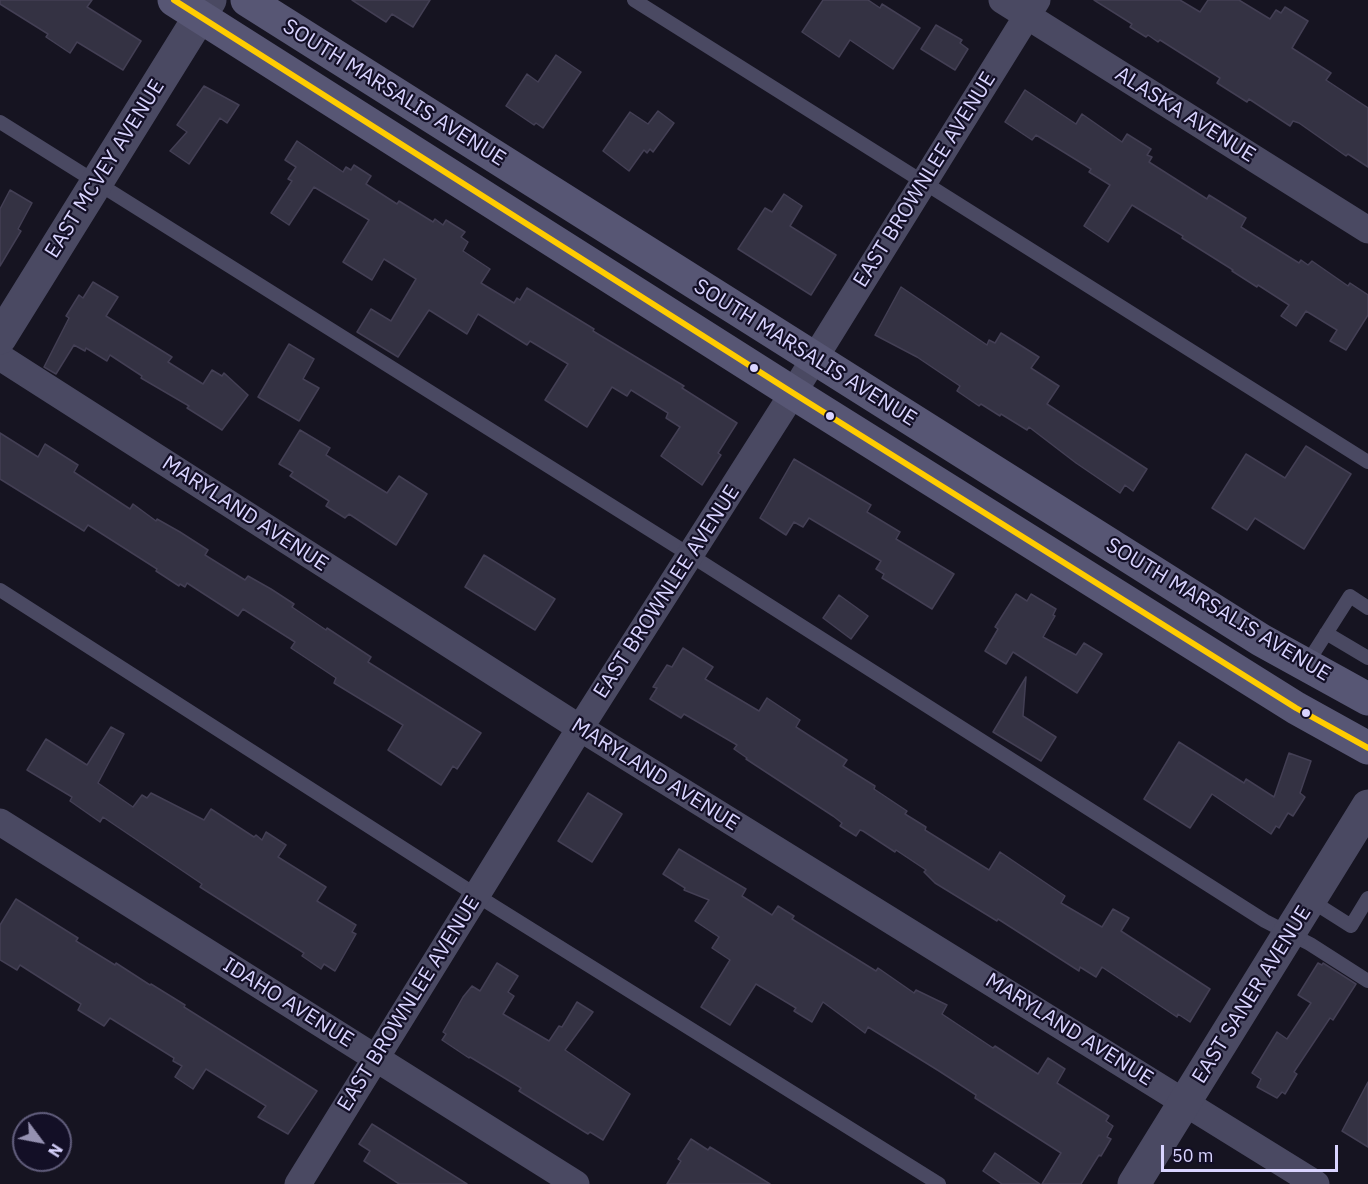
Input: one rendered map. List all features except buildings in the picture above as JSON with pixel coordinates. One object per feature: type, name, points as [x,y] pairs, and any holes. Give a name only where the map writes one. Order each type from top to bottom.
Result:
[{"type":"main road","name":"SOUTH MARSALIS AVENUE","points":[[246,0],[1261,640],[1367,696]]},
{"type":"main road","name":"SOUTH MARSALIS AVENUE","points":[[195,6],[793,393],[1296,708],[1368,748]]},
{"type":"street","name":"ALASKA AVENUE","points":[[1002,0],[1032,8],[1368,230]]},
{"type":"street","name":"EAST MCVEY AVENUE","points":[[0,339],[96,183],[195,6]]},
{"type":"street","name":"EAST BROWNLEE AVENUE","points":[[298,1184],[580,728],[815,358],[1032,8]]},
{"type":"street","name":"MARYLAND AVENUE","points":[[0,357],[580,728],[1316,1184]]},
{"type":"street","name":"EAST SANER AVENUE","points":[[1134,1184],[1310,900],[1366,815]]},
{"type":"street","name":"IDAHO AVENUE","points":[[0,822],[576,1184]]},
{"type":"lane","points":[[634,0],[1368,462]]},
{"type":"lane","points":[[0,122],[690,555],[1289,935],[1310,944],[1368,981]]},
{"type":"lane","points":[[0,590],[476,895],[939,1184]]},
{"type":"lane","points":[[1306,665],[1350,596],[1368,608]]},
{"type":"lane","points":[[1326,633],[1368,658]]},
{"type":"lane","points":[[1310,900],[1351,926],[1368,898]]},
{"type":"transit line","points":[[174,0],[793,393],[1296,708],[1368,748]]}]
